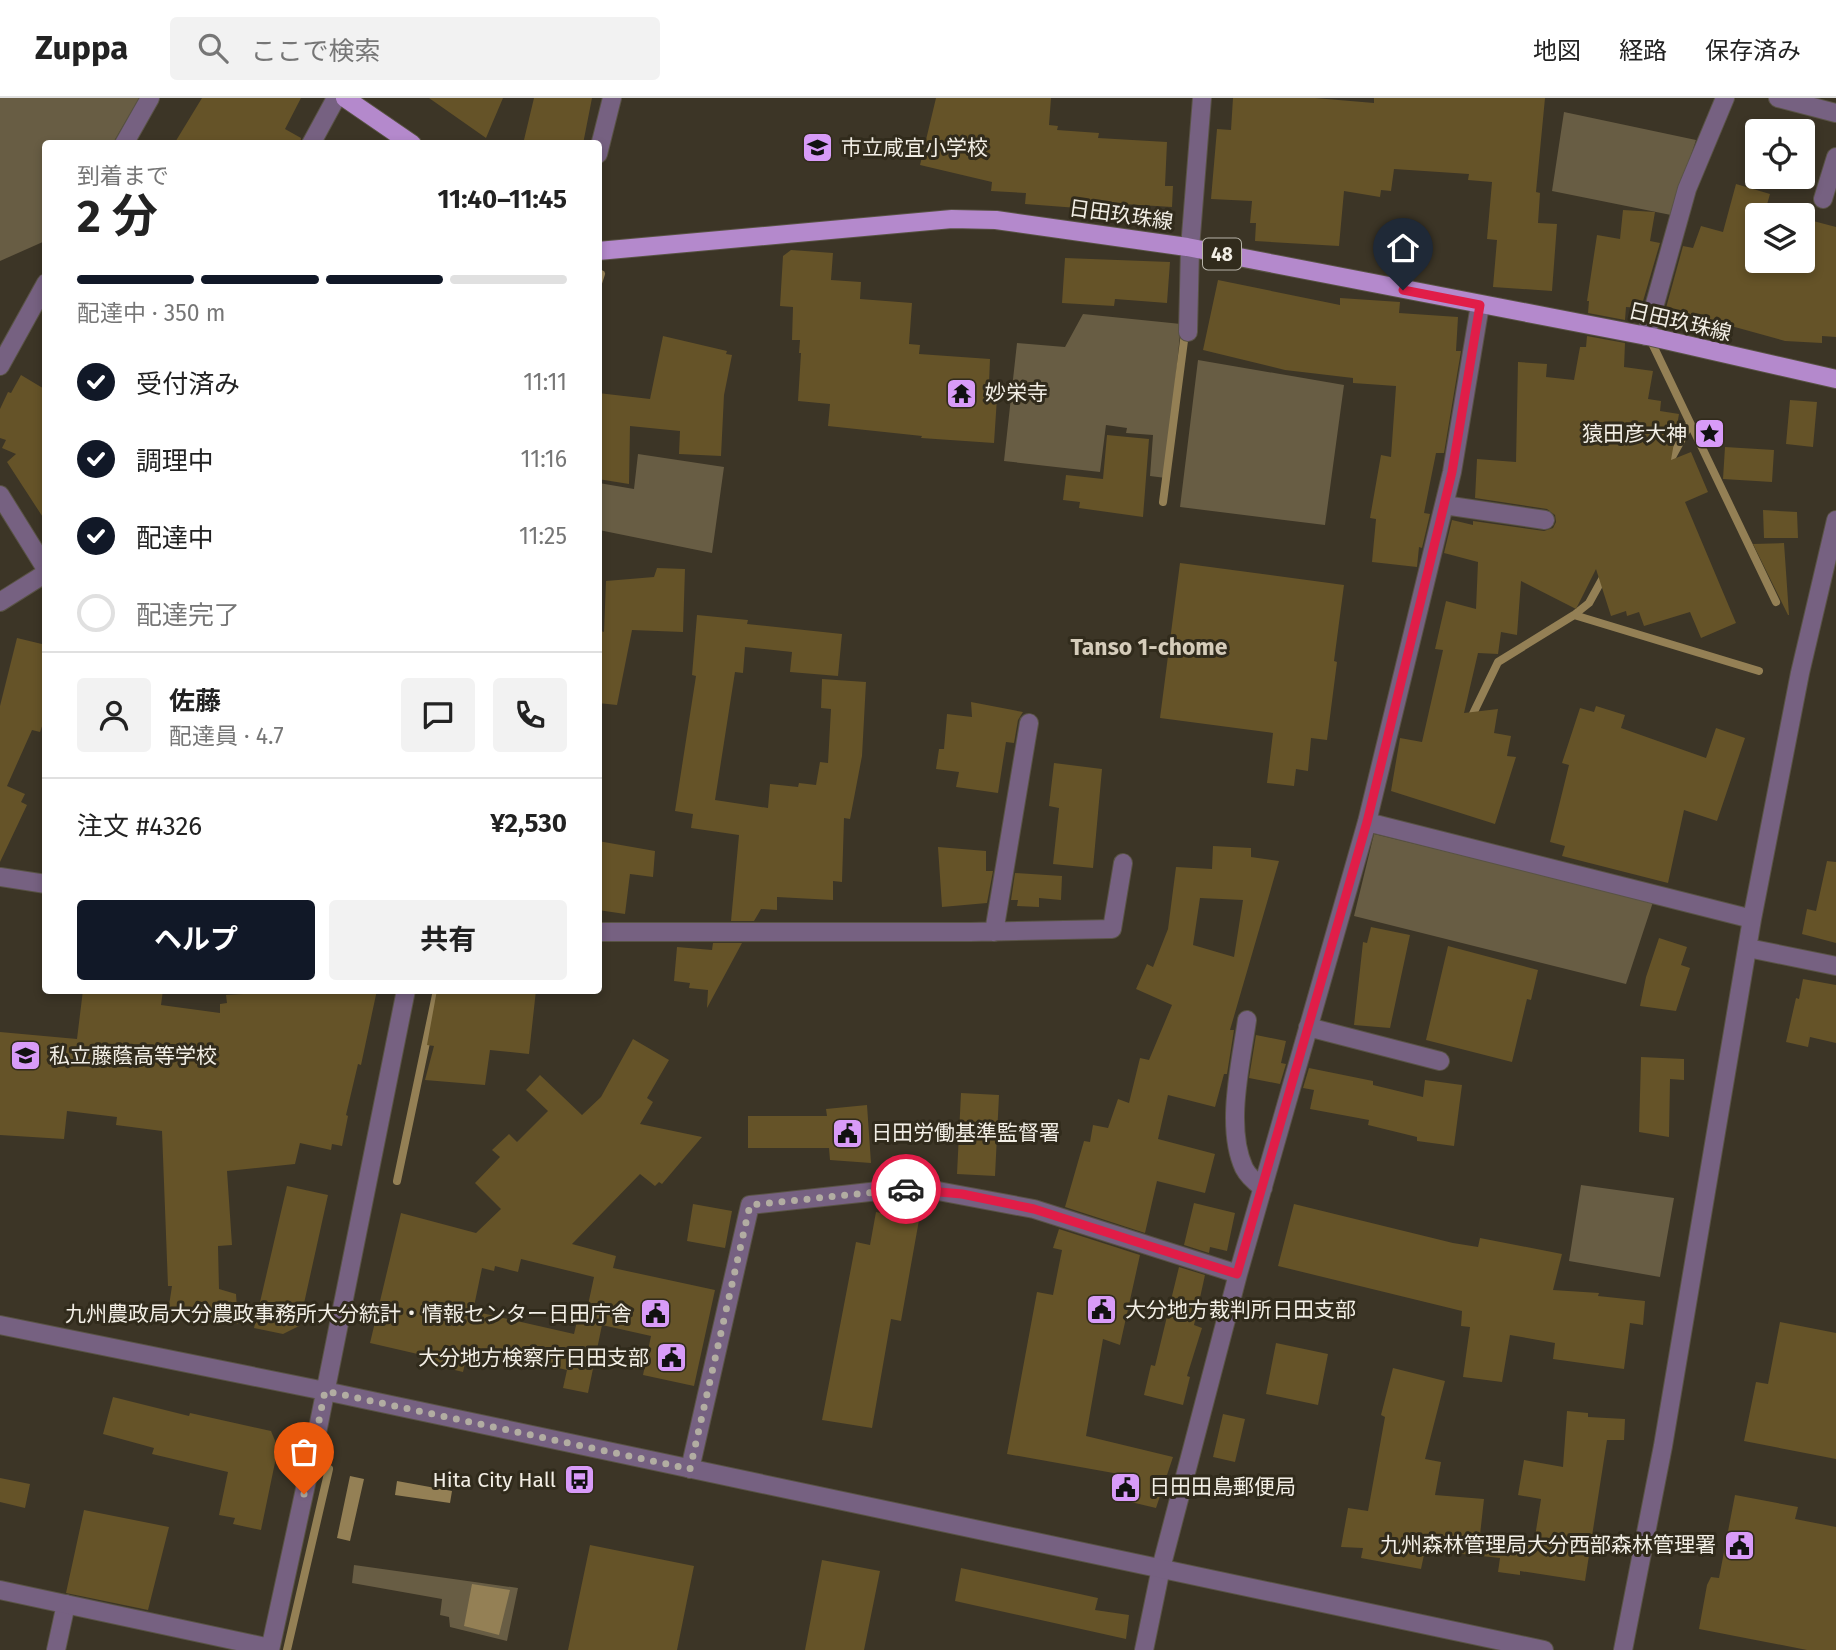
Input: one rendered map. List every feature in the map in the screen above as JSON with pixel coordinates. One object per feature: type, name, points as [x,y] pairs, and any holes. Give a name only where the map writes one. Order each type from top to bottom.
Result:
[{"type":"main road","points":[[345,98],[406,140]]},
{"type":"main road","name":"日田玖珠線","points":[[602,251],[952,219],[996,220],[1190,248],[1646,336],[1836,379]]},
{"type":"street","points":[[126,140],[150,98]]},
{"type":"street","points":[[313,140],[337,98]]},
{"type":"street","points":[[602,140],[612,98]]},
{"type":"street","points":[[1188,332],[1190,248],[1202,98]]},
{"type":"street","points":[[1646,336],[1687,189],[1725,98]]},
{"type":"street","points":[[1778,98],[1836,113]]},
{"type":"street","points":[[1823,199],[1836,157]]},
{"type":"street","points":[[0,366],[42,290]]},
{"type":"street","points":[[1144,1650],[1161,1568],[1237,1274],[1367,822],[1444,505],[1480,305]]},
{"type":"street","points":[[0,495],[42,564]]},
{"type":"street","points":[[1444,505],[1545,520]]},
{"type":"street","points":[[1623,1650],[1662,1446],[1752,919],[1800,673],[1836,520]]},
{"type":"street","points":[[0,602],[42,574]]},
{"type":"street","points":[[994,932],[1029,723]]},
{"type":"street","points":[[1367,822],[1752,919]]},
{"type":"street","points":[[602,932],[994,932],[1112,929],[1123,863]]},
{"type":"street","points":[[0,877],[42,883]]},
{"type":"street","points":[[1748,948],[1836,966]]},
{"type":"street","points":[[0,1590],[270,1649],[405,994]]},
{"type":"street","points":[[1247,1020],[1237,1093],[1236,1126],[1245,1170],[1263,1188]]},
{"type":"street","points":[[1308,1027],[1440,1061]]},
{"type":"street","points":[[690,1469],[750,1205],[888,1190],[938,1191],[1034,1209],[1237,1274]]},
{"type":"street","points":[[0,1325],[325,1391],[1544,1650]]},
{"type":"street","points":[[56,1650],[66,1604]]},
{"type":"shaded area","points":[[0,98],[139,98],[115,140],[42,140],[42,242],[0,261]]},
{"type":"shaded area","points":[[1564,112],[1696,140],[1671,215],[1552,191]]},
{"type":"shaded area","points":[[1083,314],[1181,324],[1166,478],[1150,476],[1153,435],[1126,433],[1127,428],[1106,425],[1100,472],[1004,461],[1017,343],[1065,347]]},
{"type":"shaded area","points":[[1198,360],[1344,385],[1325,525],[1180,507]]},
{"type":"shaded area","points":[[638,454],[724,467],[712,553],[602,531],[602,484],[634,489]]},
{"type":"shaded area","points":[[1374,834],[1653,902],[1626,984],[1354,916]]},
{"type":"shaded area","points":[[1581,1185],[1674,1198],[1660,1277],[1569,1261]]},
{"type":"shaded area","points":[[350,1476],[364,1479],[350,1541],[337,1538]]},
{"type":"shaded area","points":[[397,1481],[452,1491],[450,1503],[395,1495]]},
{"type":"shaded area","points":[[354,1565],[518,1588],[507,1641],[450,1627],[449,1617],[440,1615],[442,1599],[352,1583]]},
{"type":"shaded area","points":[[472,1584],[510,1590],[499,1635],[464,1626]]},
{"type":"building","points":[[202,98],[301,98],[285,129],[301,140],[176,140]]},
{"type":"building","points":[[429,98],[503,98],[486,138]]},
{"type":"building","points":[[534,98],[592,98],[584,140],[524,140]]},
{"type":"building","points":[[936,98],[1051,98],[1049,125],[1058,126],[1057,130],[1099,133],[1098,138],[1167,142],[1165,186],[1173,186],[1172,207],[1091,202],[1091,209],[1025,204],[1026,193],[991,191],[992,182],[920,165]]},
{"type":"building","points":[[1233,98],[1315,98],[1374,103],[1374,98],[1545,98],[1536,192],[1540,193],[1538,223],[1557,224],[1552,291],[1493,287],[1497,240],[1487,239],[1492,182],[1468,180],[1469,174],[1394,169],[1391,191],[1381,190],[1380,197],[1344,191],[1339,246],[1255,241],[1256,223],[1250,223],[1252,201],[1211,199],[1217,129],[1231,130]]},
{"type":"building","points":[[1736,184],[1745,189],[1770,194],[1767,203],[1745,203],[1745,273],[1815,273],[1815,221],[1836,227],[1836,337],[1822,336],[1822,343],[1785,341],[1666,308],[1683,246],[1693,248],[1701,226],[1723,232]]},
{"type":"building","points":[[1623,210],[1655,212],[1650,241],[1660,243],[1641,308],[1626,307],[1625,320],[1588,313],[1587,301],[1597,235],[1620,239]]},
{"type":"building","points":[[791,250],[833,253],[831,280],[861,282],[860,299],[912,303],[909,344],[920,345],[919,354],[990,359],[989,383],[998,383],[994,443],[921,438],[922,436],[828,426],[830,404],[798,401],[800,340],[792,340],[793,307],[780,306],[783,256]]},
{"type":"building","points":[[1065,258],[1170,262],[1167,303],[1115,299],[1114,306],[1062,303]]},
{"type":"building","points":[[1218,280],[1340,305],[1340,298],[1400,302],[1399,313],[1458,317],[1456,351],[1461,351],[1444,453],[1436,453],[1424,513],[1430,514],[1422,548],[1419,547],[1417,567],[1372,562],[1376,519],[1370,518],[1381,455],[1391,457],[1396,386],[1353,383],[1353,378],[1285,370],[1203,350]]},
{"type":"building","points":[[663,336],[727,351],[726,354],[732,355],[724,395],[721,456],[679,454],[680,431],[630,426],[629,484],[602,480],[602,393],[650,399]]},
{"type":"building","points":[[1587,336],[1625,343],[1624,367],[1653,371],[1648,399],[1661,401],[1660,411],[1679,414],[1671,460],[1691,452],[1708,492],[1685,502],[1736,623],[1701,638],[1690,612],[1644,626],[1639,612],[1627,616],[1626,611],[1611,616],[1596,569],[1576,609],[1521,581],[1517,635],[1501,632],[1498,654],[1478,653],[1464,713],[1498,709],[1494,733],[1511,736],[1507,756],[1516,757],[1495,824],[1391,791],[1400,738],[1422,742],[1443,650],[1435,649],[1446,601],[1476,609],[1478,562],[1444,553],[1452,520],[1473,525],[1473,521],[1544,531],[1553,528],[1556,522],[1555,515],[1547,509],[1475,498],[1477,459],[1516,462],[1518,362],[1547,364],[1546,377],[1574,380],[1580,347],[1586,347]]},
{"type":"building","points":[[21,375],[42,388],[42,516],[7,462],[16,454],[2,448],[6,440],[0,438],[0,409],[8,392],[11,393]]},
{"type":"building","points":[[1790,400],[1817,402],[1813,447],[1786,444]]},
{"type":"building","points":[[1107,435],[1149,439],[1143,517],[1079,508],[1080,502],[1063,500],[1066,475],[1103,479]]},
{"type":"building","points":[[1725,447],[1774,450],[1772,482],[1723,479]]},
{"type":"building","points":[[1763,510],[1797,512],[1798,538],[1764,538]]},
{"type":"building","points":[[1784,543],[1789,615],[1753,544]]},
{"type":"building","points":[[1180,563],[1344,585],[1327,740],[1311,738],[1308,771],[1296,769],[1294,786],[1267,783],[1273,733],[1160,718]]},
{"type":"building","points":[[657,568],[685,569],[683,632],[632,630],[617,705],[602,703],[602,631],[604,632],[606,581],[654,577]]},
{"type":"building","points":[[697,615],[748,620],[747,624],[842,634],[838,676],[790,672],[792,652],[745,647],[743,673],[735,672],[715,800],[768,808],[770,784],[798,787],[799,783],[816,785],[820,762],[828,763],[831,709],[821,708],[822,679],[866,682],[862,756],[850,819],[844,818],[842,882],[833,881],[833,900],[777,897],[777,910],[761,909],[754,921],[731,921],[739,835],[691,828],[693,814],[675,811],[696,676],[692,675]]},
{"type":"building","points":[[17,638],[42,644],[42,726],[40,732],[32,730],[7,786],[25,794],[21,802],[27,805],[0,862],[0,706]]},
{"type":"building","points":[[971,702],[1023,712],[1018,720],[1014,743],[1006,742],[998,793],[956,787],[959,772],[936,769],[939,749],[944,749],[947,714],[972,717]]},
{"type":"building","points":[[1596,706],[1625,715],[1621,728],[1706,758],[1716,728],[1745,738],[1717,821],[1684,810],[1668,883],[1562,856],[1565,846],[1550,842],[1569,765],[1562,763],[1580,708],[1594,712]]},
{"type":"building","points":[[1054,763],[1102,769],[1093,868],[1053,864],[1059,808],[1049,806]]},
{"type":"building","points":[[602,842],[655,851],[653,877],[630,874],[625,914],[602,911]]},
{"type":"building","points":[[1213,846],[1251,848],[1251,857],[1279,861],[1230,1030],[1234,1030],[1227,1074],[1224,1074],[1215,1107],[1168,1095],[1158,1139],[1215,1154],[1205,1193],[1157,1181],[1145,1233],[1065,1207],[1084,1141],[1090,1142],[1093,1125],[1108,1128],[1118,1099],[1129,1103],[1140,1058],[1149,1060],[1172,1005],[1136,989],[1147,964],[1153,967],[1168,929],[1176,867],[1212,869]],"holes":[[[1200,898],[1243,900],[1234,957],[1193,945]]]},
{"type":"building","points":[[938,847],[986,851],[986,871],[993,871],[987,903],[942,907]]},
{"type":"building","points":[[1827,861],[1836,862],[1836,943],[1802,934],[1807,909],[1816,911]]},
{"type":"building","points":[[1015,873],[1062,876],[1061,900],[1039,898],[1039,907],[1017,906],[1018,900],[1011,900]]},
{"type":"building","points":[[1371,927],[1410,935],[1390,1028],[1354,1025],[1363,942],[1367,943]]},
{"type":"building","points":[[1659,938],[1687,947],[1681,965],[1690,968],[1676,1011],[1640,1006]]},
{"type":"building","points":[[713,943],[742,943],[707,1008],[708,990],[689,988],[690,983],[674,981],[677,947],[712,950]]},
{"type":"building","points":[[1448,946],[1538,970],[1531,1000],[1527,999],[1512,1062],[1426,1040]]},
{"type":"building","points":[[1803,979],[1836,985],[1836,1043],[1810,1037],[1808,1047],[1786,1042]]},
{"type":"building","points":[[83,994],[162,994],[161,1005],[220,1013],[220,1004],[227,1003],[226,995],[376,994],[361,1065],[358,1064],[346,1115],[348,1116],[342,1146],[332,1144],[331,1150],[300,1143],[295,1164],[227,1171],[232,1245],[218,1246],[219,1289],[236,1294],[238,1324],[204,1316],[168,1312],[172,1286],[168,1286],[162,1131],[116,1125],[117,1117],[67,1111],[64,1139],[0,1135],[0,1032],[77,1039]]},
{"type":"building","points":[[436,994],[536,994],[529,1054],[490,1050],[485,1085],[425,1080],[434,1046],[427,1045]]},
{"type":"building","points":[[1256,1035],[1286,1041],[1281,1063],[1286,1064],[1280,1084],[1249,1078]]},
{"type":"building","points":[[633,1039],[669,1060],[647,1098],[653,1102],[640,1124],[702,1137],[662,1184],[659,1182],[655,1186],[640,1174],[572,1244],[616,1256],[613,1268],[715,1290],[694,1386],[643,1375],[651,1336],[602,1325],[588,1393],[563,1388],[567,1370],[469,1347],[463,1372],[434,1365],[435,1358],[370,1343],[401,1213],[476,1233],[501,1209],[475,1183],[500,1157],[492,1150],[509,1134],[517,1142],[548,1111],[526,1090],[540,1075],[582,1115],[601,1097]],"holes":[[[521,1259],[594,1277],[585,1319],[578,1317],[574,1334],[473,1311],[482,1268],[494,1271],[495,1266],[518,1272]]]},
{"type":"building","points":[[1641,1057],[1684,1059],[1684,1080],[1670,1079],[1669,1137],[1639,1132]]},
{"type":"building","points":[[1309,1068],[1373,1081],[1373,1085],[1423,1097],[1425,1080],[1462,1085],[1454,1146],[1417,1141],[1417,1137],[1368,1125],[1369,1120],[1310,1109],[1314,1090],[1303,1088]]},
{"type":"building","points":[[961,1093],[999,1095],[995,1176],[957,1174]]},
{"type":"building","points":[[867,1105],[871,1163],[830,1160],[829,1148],[748,1148],[748,1116],[827,1116],[826,1109]]},
{"type":"building","points":[[287,1186],[328,1195],[299,1326],[283,1334],[254,1328]]},
{"type":"building","points":[[1194,1203],[1235,1213],[1227,1251],[1210,1247],[1209,1253],[1184,1245]]},
{"type":"building","points":[[693,1204],[732,1211],[725,1248],[687,1241]]},
{"type":"building","points":[[1294,1204],[1453,1243],[1478,1247],[1480,1238],[1562,1254],[1553,1290],[1599,1293],[1598,1296],[1645,1301],[1643,1325],[1630,1323],[1624,1369],[1553,1359],[1555,1343],[1510,1335],[1502,1382],[1463,1377],[1470,1327],[1461,1326],[1462,1311],[1278,1266]]},
{"type":"building","points":[[876,1212],[919,1220],[901,1321],[891,1319],[872,1428],[822,1420],[856,1242],[870,1245]]},
{"type":"building","points":[[1059,1229],[1140,1255],[1120,1345],[1103,1339],[1086,1436],[1173,1457],[1156,1508],[1114,1498],[1119,1474],[1007,1454],[1037,1292],[1053,1295],[1062,1250],[1053,1248]]},
{"type":"building","points":[[1179,1267],[1205,1275],[1194,1325],[1202,1328],[1187,1376],[1190,1377],[1183,1405],[1144,1395],[1151,1365],[1155,1366]]},
{"type":"building","points":[[1780,1322],[1836,1333],[1836,1459],[1744,1441],[1756,1382],[1768,1384]]},
{"type":"building","points":[[1276,1343],[1328,1354],[1318,1405],[1266,1394]]},
{"type":"building","points":[[1393,1368],[1445,1381],[1425,1459],[1441,1462],[1435,1495],[1484,1499],[1480,1535],[1534,1543],[1541,1499],[1518,1495],[1524,1460],[1563,1467],[1567,1411],[1588,1413],[1588,1417],[1625,1419],[1624,1440],[1607,1440],[1585,1581],[1520,1571],[1520,1575],[1498,1572],[1500,1558],[1425,1550],[1421,1569],[1361,1558],[1363,1548],[1341,1547],[1348,1508],[1368,1511],[1385,1417],[1381,1415]]},
{"type":"building","points":[[113,1397],[189,1416],[190,1413],[271,1431],[278,1448],[261,1530],[233,1524],[235,1518],[219,1515],[228,1472],[152,1454],[154,1448],[103,1434]]},
{"type":"building","points":[[1223,1414],[1245,1419],[1235,1462],[1213,1457]]},
{"type":"building","points":[[0,1478],[30,1484],[25,1508],[0,1502]]},
{"type":"building","points":[[1735,1495],[1798,1507],[1795,1519],[1836,1527],[1836,1650],[1807,1650],[1699,1629],[1707,1585],[1711,1577],[1719,1578]]},
{"type":"building","points":[[84,1510],[169,1527],[148,1610],[66,1593]]},
{"type":"building","points":[[590,1545],[694,1566],[677,1650],[568,1650]]},
{"type":"building","points":[[822,1560],[880,1571],[864,1650],[805,1650]]},
{"type":"building","points":[[961,1568],[1098,1598],[1095,1610],[1129,1615],[1126,1639],[955,1601]]},
{"type":"waterway","points":[[1163,502],[1185,333]]},
{"type":"waterway","points":[[1649,337],[1776,602]]},
{"type":"waterway","points":[[1666,468],[1690,424]]},
{"type":"waterway","points":[[1574,615],[1589,603],[1605,574]]},
{"type":"waterway","points":[[1470,720],[1498,662],[1574,615],[1759,671]]},
{"type":"waterway","points":[[397,1181],[436,994]]},
{"type":"waterway","points":[[287,1650],[329,1469]]},
{"type":"way so far","points":[[304,1494],[325,1391],[690,1469],[750,1205],[906,1189]]},
{"type":"place","name":"市立咸宜小学校","points":[[818,148]]},
{"type":"place","name":"妙栄寺","points":[[962,393]]},
{"type":"place","name":"猿田彦大神","points":[[1710,434]]},
{"type":"place","name":"私立藤蔭高等学校","points":[[26,1056]]},
{"type":"place","name":"日田労働基準監督署","points":[[848,1133]]},
{"type":"place","name":"大分地方裁判所日田支部","points":[[1102,1310]]},
{"type":"place","name":"九州農政局大分農政事務所大分統計・情報センター日田庁舎","points":[[655,1314]]},
{"type":"place","name":"大分地方検察庁日田支部","points":[[672,1358]]},
{"type":"place","name":"Hita City Hall","points":[[579,1480]]},
{"type":"place","name":"日田田島郵便局","points":[[1126,1487]]},
{"type":"place","name":"九州森林管理局大分西部森林管理署","points":[[1739,1545]]},
{"type":"district","name":"Tanso 1-chome","points":[[1149,647]]},
{"type":"route","points":[[906,1189],[962,1194],[1034,1209],[1237,1274],[1367,822],[1452,472],[1480,305],[1403,290]]}]
